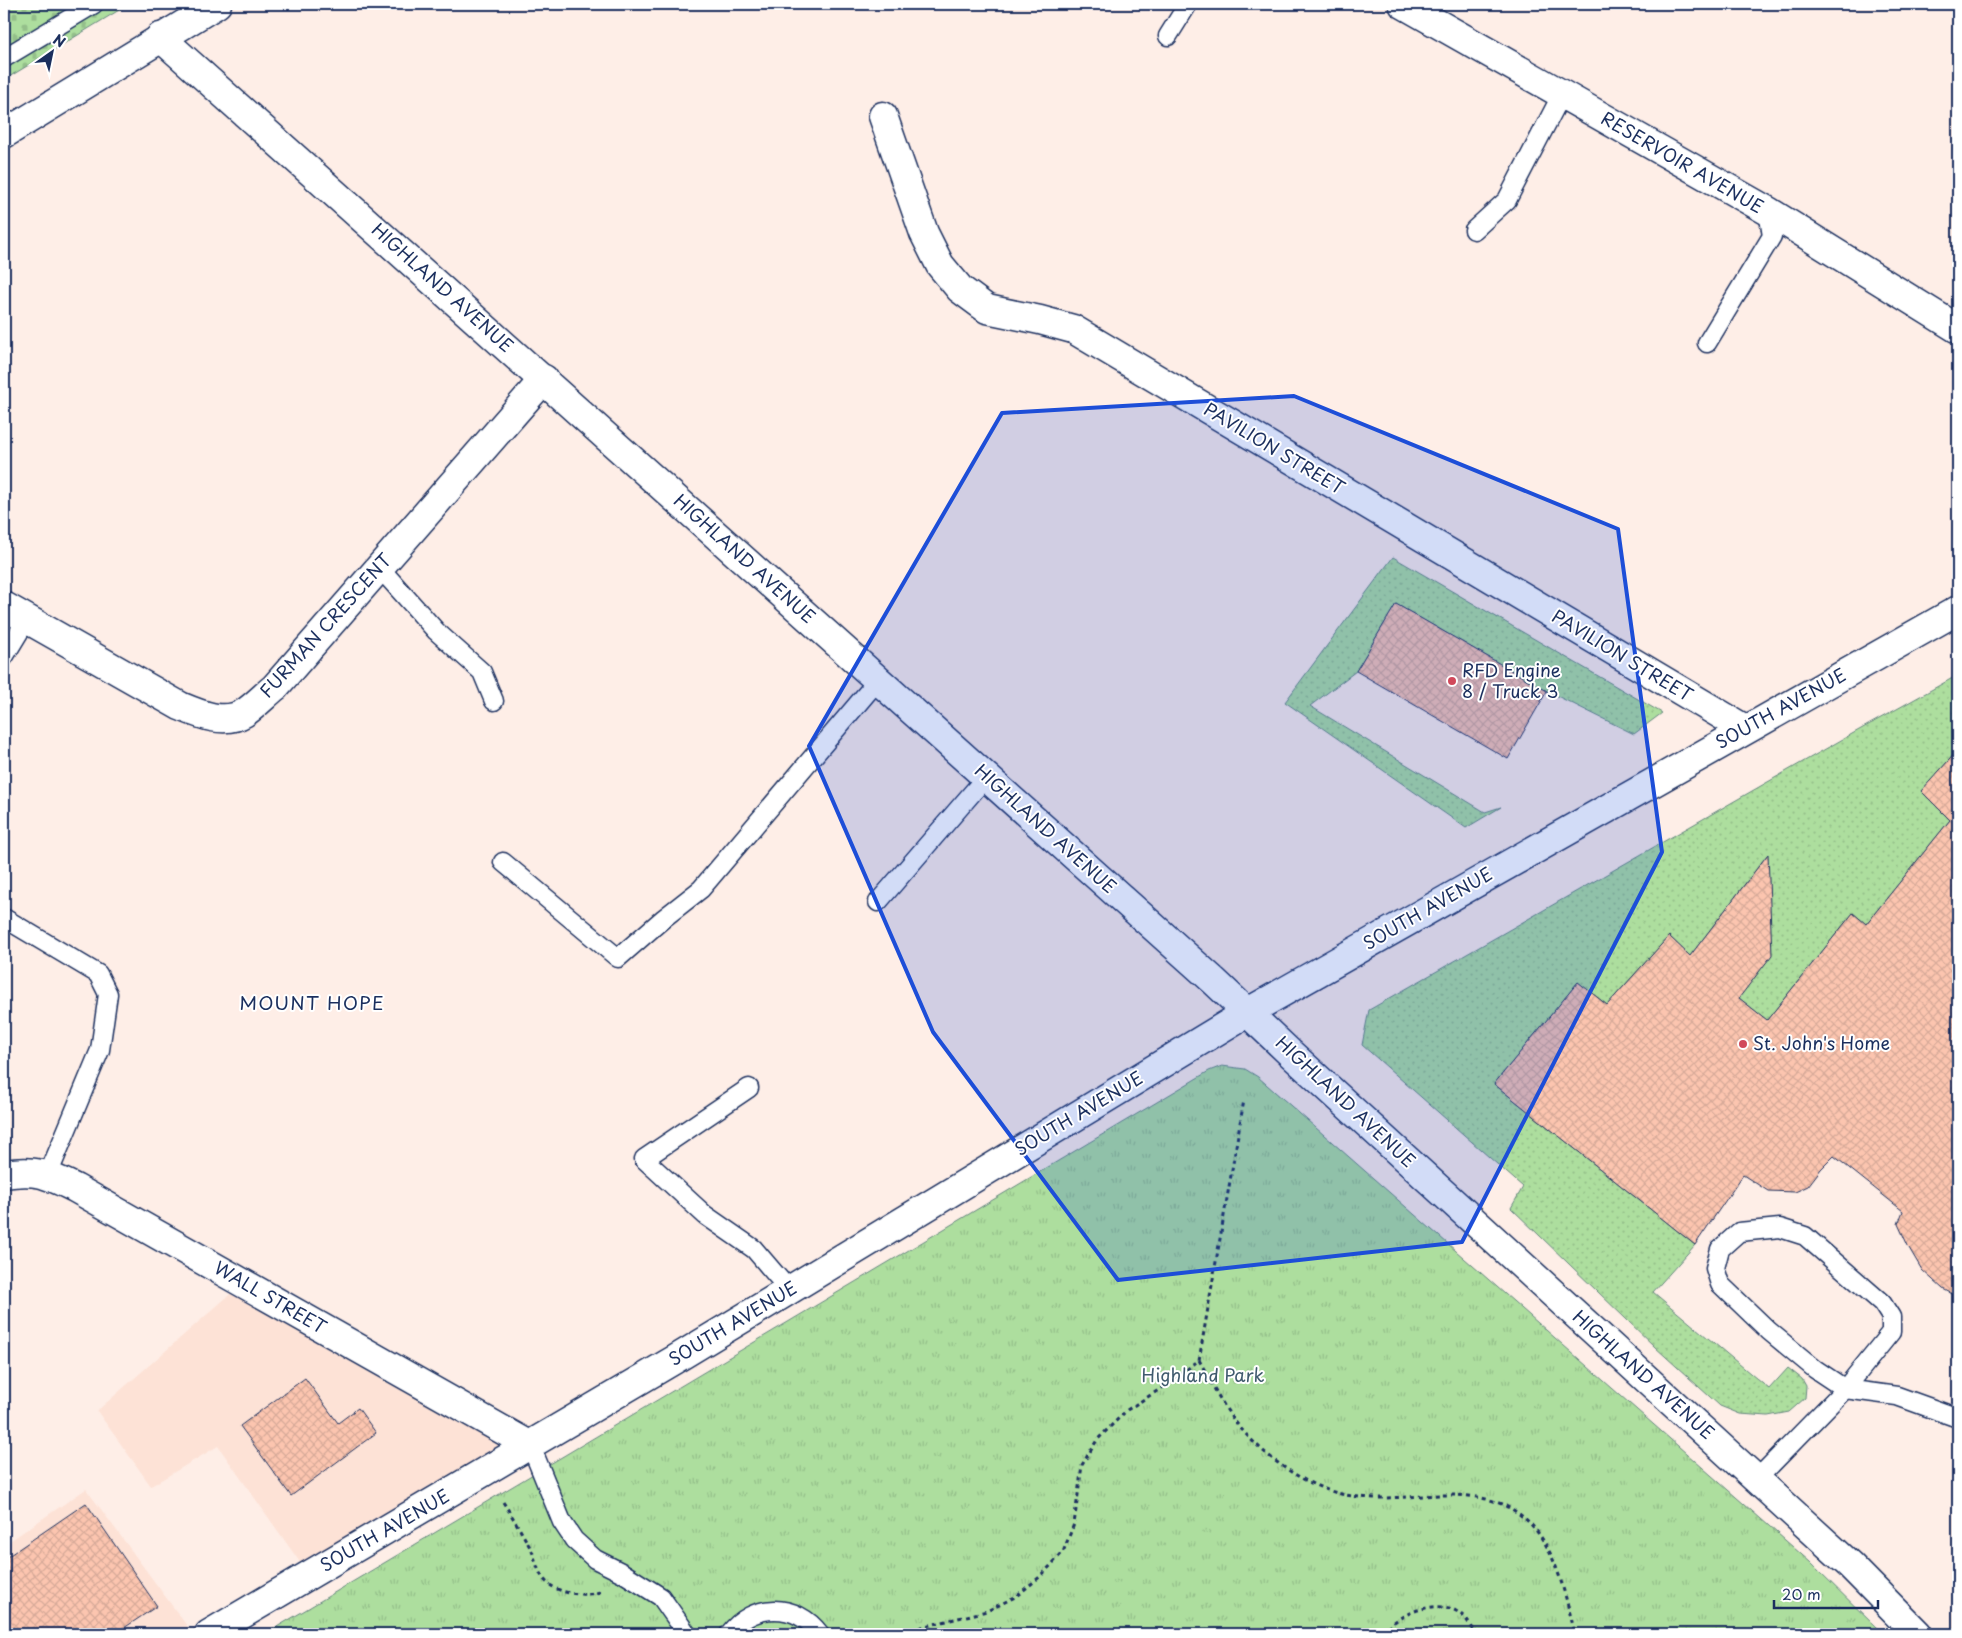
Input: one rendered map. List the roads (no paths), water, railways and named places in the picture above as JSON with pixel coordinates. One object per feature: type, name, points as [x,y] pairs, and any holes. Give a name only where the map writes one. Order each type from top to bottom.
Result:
[{"type":"street","points":[[4,134],[160,37],[217,4]]},
{"type":"street","name":"RESERVOIR AVENUE","points":[[1402,4],[1768,212],[1958,329]]},
{"type":"street","name":"HIGHLAND AVENUE","points":[[160,37],[544,379],[1248,1012],[1289,1052],[1850,1565],[1918,1634]]},
{"type":"street","name":"PAVILION STREET","points":[[883,116],[924,233],[940,264],[960,290],[986,309],[1040,320],[1073,330],[1745,729]]},
{"type":"street","name":"FURMAN CRESCENT","points":[[15,612],[180,706],[203,716],[226,718],[244,713],[275,687],[544,379]]},
{"type":"street","name":"SOUTH AVENUE","points":[[209,1634],[530,1446],[1248,1012],[1958,610]]},
{"type":"street","name":"WALL STREET","points":[[4,1174],[25,1170],[48,1175],[75,1188],[530,1446]]},
{"type":"lane","points":[[4,58],[94,4]]},
{"type":"lane","points":[[1168,36],[1188,4]]},
{"type":"lane","points":[[1474,230],[1508,200],[1562,94]]},
{"type":"lane","points":[[1707,343],[1772,236],[1768,212]]},
{"type":"lane","points":[[379,567],[436,631],[482,672],[494,701]]},
{"type":"lane","points":[[4,657],[15,612]]},
{"type":"lane","points":[[503,862],[618,958],[701,889],[878,680]]},
{"type":"lane","points":[[878,902],[986,777]]},
{"type":"lane","points":[[4,918],[98,974],[108,994],[100,1050],[48,1175]]},
{"type":"lane","points":[[749,1088],[644,1159],[705,1215],[754,1248],[789,1290]]},
{"type":"lane","points":[[1757,1479],[1845,1390],[1891,1332],[1891,1317],[1882,1303],[1805,1236],[1780,1228],[1739,1232],[1720,1249],[1715,1268],[1720,1284],[1769,1331],[1815,1369],[1845,1390],[1897,1396],[1958,1418]]},
{"type":"lane","points":[[530,1446],[562,1522],[574,1540],[595,1559],[661,1597],[687,1634]]},
{"type":"lane","points":[[729,1634],[735,1626],[749,1615],[766,1610],[784,1610],[800,1616],[814,1626],[820,1634]]},
{"type":"place","name":"RFD Engine 8 / Truck 3","points":[[1452,681]]},
{"type":"place","name":"St. John's Home","points":[[1743,1044]]},
{"type":"district","name":"MOUNT HOPE","points":[[312,1003]]},
{"type":"park label","name":"Highland Park","points":[[1203,1376]]}]
